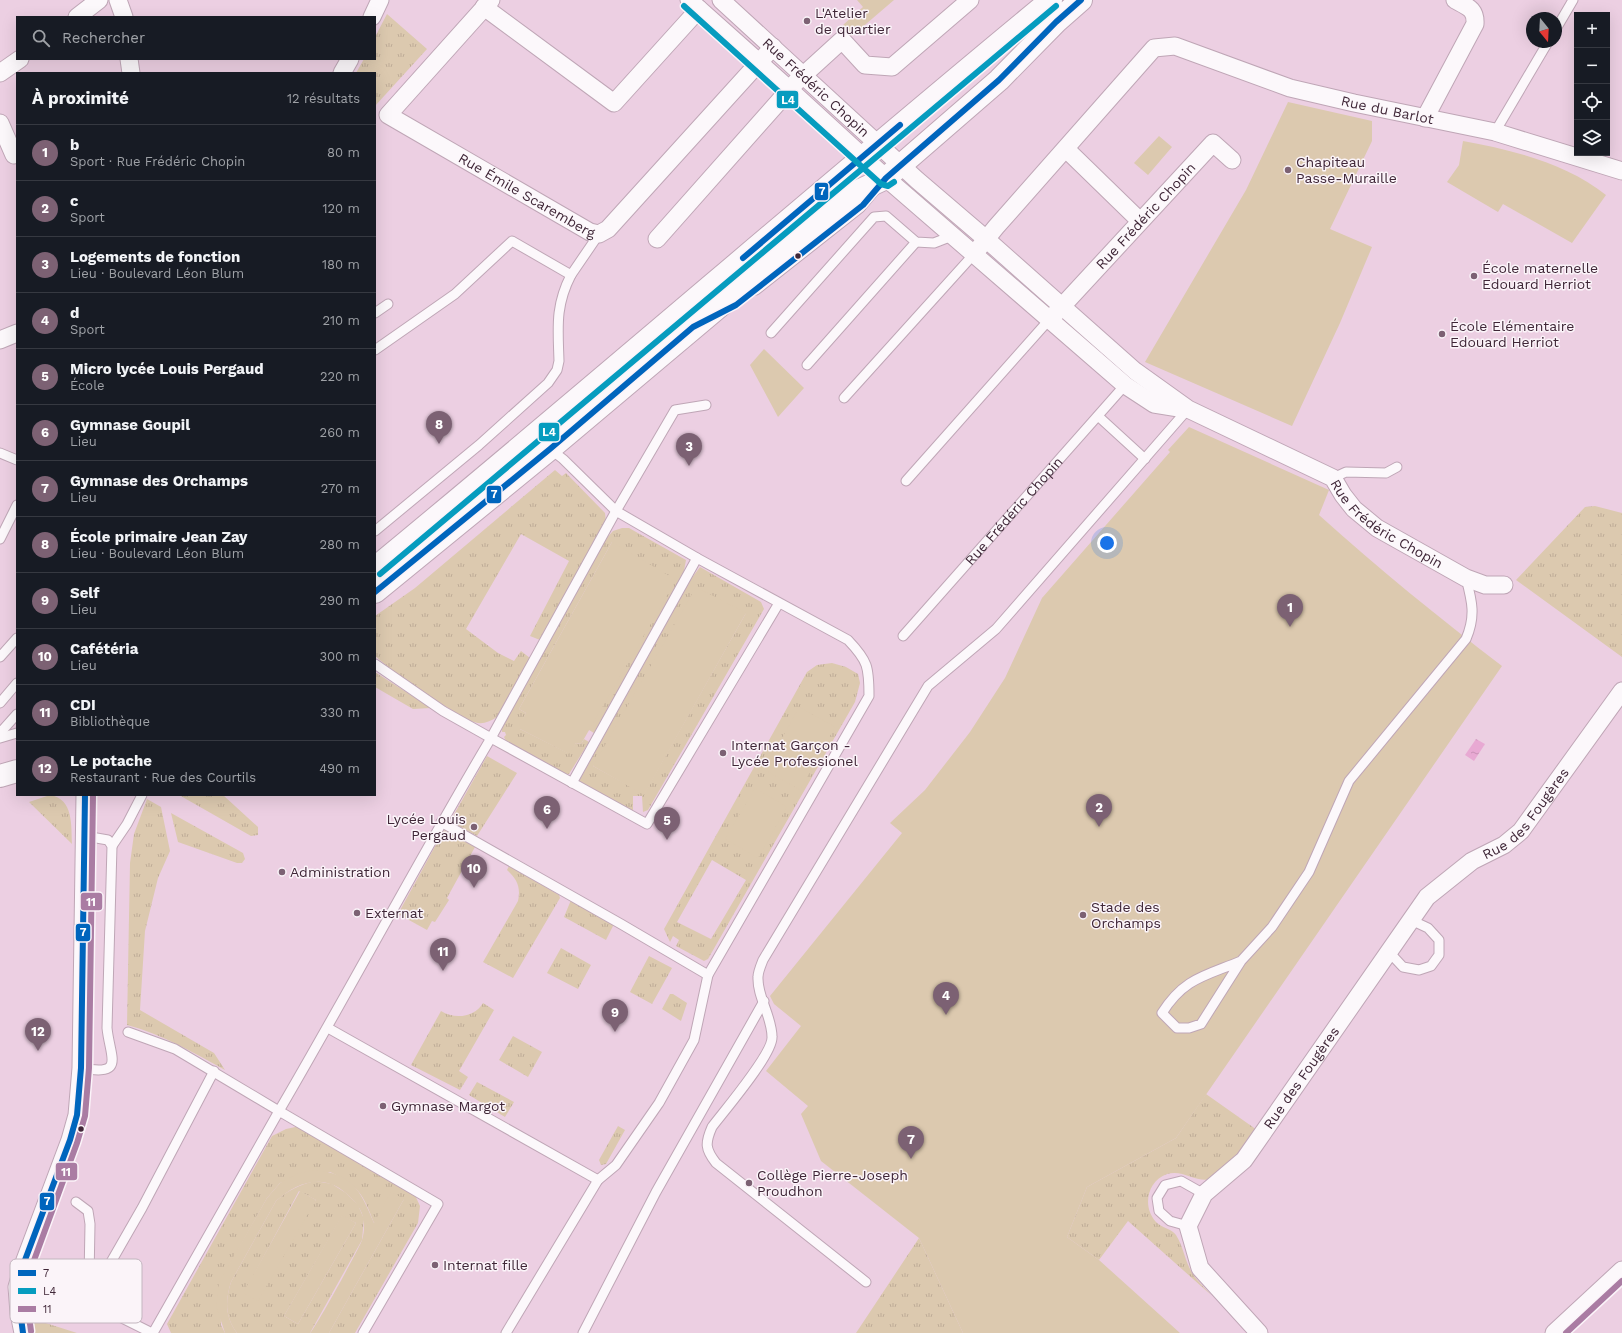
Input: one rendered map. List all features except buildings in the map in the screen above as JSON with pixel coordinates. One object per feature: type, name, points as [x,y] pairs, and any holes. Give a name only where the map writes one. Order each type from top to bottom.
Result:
[{"type":"main road","points":[[376,567],[461,497],[869,150],[1051,0]]},
{"type":"main road","points":[[376,591],[550,449],[693,327],[854,193],[893,172],[999,80],[1056,22],[1081,0]]},
{"type":"main road","points":[[0,761],[16,756]]},
{"type":"main road","points":[[0,776],[16,771]]},
{"type":"main road","points":[[0,789],[16,784]]},
{"type":"street","points":[[78,16],[99,0]]},
{"type":"street","points":[[118,0],[124,16]]},
{"type":"street","points":[[372,16],[380,0]]},
{"type":"street","name":"Rue Frédéric Chopin","points":[[721,0],[803,74],[869,150]]},
{"type":"street","points":[[790,90],[803,74],[842,40],[865,66],[892,67],[970,0]]},
{"type":"street","points":[[1425,118],[1475,24],[1476,16],[1472,9],[1455,0]]},
{"type":"street","points":[[488,4],[614,102],[694,4]]},
{"type":"street","name":"Rue Émile Scaremberg","points":[[488,4],[388,115],[590,232],[599,234],[608,229],[773,47]]},
{"type":"street","name":"Rue Frédéric Chopin","points":[[694,4],[790,90],[869,150],[893,172],[917,204],[1048,321],[1125,385],[1154,404],[1188,409]]},
{"type":"street","name":"Rue du Barlot","points":[[1066,149],[1154,48],[1175,46],[1290,88],[1496,132],[1622,171]]},
{"type":"street","points":[[0,73],[19,60]]},
{"type":"street","points":[[129,60],[131,72]]},
{"type":"street","points":[[343,72],[349,60]]},
{"type":"street","name":"Rue Frédéric Chopin","points":[[657,239],[790,90]]},
{"type":"street","points":[[0,123],[14,155]]},
{"type":"street","name":"Rue Frédéric Chopin","points":[[1048,321],[1213,144],[1232,160]]},
{"type":"street","points":[[974,254],[1066,149],[1140,221]]},
{"type":"street","name":"Rue Frédéric Chopin","points":[[893,172],[929,191],[986,239],[1134,371],[1188,409],[1333,478],[1342,495],[1354,509],[1377,528],[1466,578],[1485,585],[1504,584]]},
{"type":"street","points":[[917,204],[929,191]]},
{"type":"street","points":[[0,340],[16,333]]},
{"type":"street","name":"Rue Frédéric Chopin","points":[[1125,385],[1134,371]]},
{"type":"street","name":"Rue des Fougères","points":[[1188,1226],[1204,1194],[1244,1160],[1389,952],[1413,921],[1427,897],[1472,861],[1504,845],[1521,831],[1618,696]]},
{"type":"street","points":[[25,1259],[75,1125],[81,1068],[85,796]]},
{"type":"street","points":[[1188,1226],[1200,1268],[1259,1333]]},
{"type":"street","points":[[1554,1333],[1622,1270]]},
{"type":"street","points":[[20,1323],[22,1333]]},
{"type":"lane","points":[[1562,19],[1573,0]]},
{"type":"lane","points":[[1496,132],[1545,48]]},
{"type":"lane","points":[[772,333],[874,217],[886,216],[916,242],[934,243],[952,236]]},
{"type":"lane","points":[[376,530],[479,445],[548,383],[557,370],[559,361],[559,304],[564,289],[571,275],[599,234]]},
{"type":"lane","points":[[376,349],[455,294],[512,241],[571,275]]},
{"type":"lane","points":[[807,364],[916,242]]},
{"type":"lane","points":[[844,398],[974,254]]},
{"type":"lane","points":[[376,312],[388,304]]},
{"type":"lane","name":"Rue Frédéric Chopin","points":[[906,481],[1048,321]]},
{"type":"lane","name":"Rue Frédéric Chopin","points":[[903,636],[1125,385]]},
{"type":"lane","points":[[132,1323],[153,1333],[328,1028],[441,822],[491,738],[616,511],[675,410],[706,405]]},
{"type":"lane","points":[[866,1282],[716,1163],[707,1148],[707,1140],[712,1127],[767,1054],[772,1038],[758,976],[763,960],[928,686],[996,629],[1188,409]]},
{"type":"lane","points":[[1098,416],[1145,459]]},
{"type":"lane","points":[[506,1333],[598,1180],[616,1165],[659,1102],[694,1040],[708,976],[869,696],[868,672],[863,656],[848,640],[779,604],[616,511],[563,459],[550,449]]},
{"type":"lane","points":[[0,453],[16,460]]},
{"type":"lane","points":[[1333,478],[1346,472],[1386,473],[1397,467]]},
{"type":"lane","points":[[0,539],[16,507]]},
{"type":"lane","points":[[572,783],[697,558]]},
{"type":"lane","points":[[1241,961],[1191,981],[1173,996],[1162,1013],[1177,1028],[1188,1028],[1201,1024],[1241,961],[1272,927],[1309,872],[1349,781],[1466,639],[1470,629],[1472,604],[1466,578]]},
{"type":"lane","points":[[376,665],[443,711],[647,824],[779,604]]},
{"type":"lane","points":[[0,657],[16,639]]},
{"type":"lane","points":[[0,703],[16,684]]},
{"type":"lane","points":[[0,733],[16,715]]},
{"type":"lane","points":[[0,738],[16,732]]},
{"type":"lane","points":[[81,1068],[96,1071],[105,1070],[112,1063],[113,1057],[107,1028],[112,846],[127,824],[141,796]]},
{"type":"lane","points":[[441,822],[708,976]]},
{"type":"lane","points":[[85,836],[108,840],[112,846]]},
{"type":"lane","points":[[1389,952],[1403,967],[1419,970],[1431,966],[1439,955],[1439,940],[1428,928],[1413,921]]},
{"type":"lane","points":[[583,1333],[656,1192],[764,1002]]},
{"type":"lane","points":[[328,1028],[598,1180]]},
{"type":"lane","points":[[128,1032],[175,1049],[438,1204],[363,1333]]},
{"type":"lane","points":[[113,1259],[142,1208],[214,1071]]},
{"type":"lane","points":[[1188,1226],[1170,1221],[1158,1211],[1157,1198],[1165,1184],[1181,1181],[1204,1194]]},
{"type":"lane","points":[[76,1202],[88,1211],[90,1224],[89,1259]]},
{"type":"green space","points":[[857,0],[894,0],[852,36],[843,25],[863,7]]},
{"type":"green space","points":[[387,14],[427,49],[376,105],[376,72],[357,72],[363,60],[376,60],[376,35]]},
{"type":"green space","points":[[1288,102],[1372,121],[1372,141],[1330,229],[1372,247],[1340,323],[1292,426],[1145,362],[1246,190]]},
{"type":"green space","points":[[1159,136],[1172,147],[1148,175],[1134,163]]},
{"type":"green space","points":[[1463,141],[1538,159],[1574,174],[1606,195],[1572,243],[1503,204],[1498,212],[1447,182],[1459,165]]},
{"type":"green space","points":[[764,349],[804,388],[778,417],[750,365]]},
{"type":"green space","name":"Stade des Orchamps","points":[[1189,427],[1329,490],[1319,515],[1455,630],[1502,666],[1176,1138],[1087,1187],[1067,1237],[1099,1260],[1180,1333],[963,1333],[919,1238],[821,1161],[801,1114],[808,1106],[766,1071],[801,1026],[774,1004],[770,996],[902,833],[890,823],[925,790],[970,732],[1005,678],[1042,598],[1170,452],[1168,450]]},
{"type":"green space","points":[[555,470],[562,476],[566,473],[605,513],[606,522],[540,640],[530,636],[569,561],[521,534],[466,629],[498,653],[514,661],[521,651],[530,658],[497,717],[490,721],[480,723],[468,720],[407,683],[376,657],[376,615],[415,588]]},
{"type":"green space","points":[[1595,506],[1622,513],[1622,657],[1516,580],[1585,507]]},
{"type":"green space","points":[[622,528],[629,528],[686,560],[683,576],[594,733],[589,730],[612,542],[519,709],[526,713],[520,725],[520,729],[568,753],[576,743],[581,744],[584,739],[589,742],[569,774],[564,774],[506,741],[504,737],[506,735],[505,732],[502,732],[502,728],[604,541],[613,531]]},
{"type":"green space","points":[[612,542],[676,580],[581,744],[576,743],[569,754],[520,729],[519,725],[526,713],[519,709]]},
{"type":"green space","points":[[700,567],[761,602],[764,609],[648,810],[643,812],[642,796],[633,796],[633,811],[579,781],[691,579]],"holes":[[[746,613],[644,794],[593,766]]]},
{"type":"green space","points":[[696,587],[746,613],[644,795],[593,766]]},
{"type":"green space","points":[[832,663],[846,667],[858,674],[860,683],[855,702],[708,959],[704,961],[676,946],[679,940],[673,936],[670,942],[664,929],[807,672],[817,665]],"holes":[[[712,860],[746,880],[711,939],[677,922]]]},
{"type":"green space","points":[[376,673],[431,708],[413,709],[376,688]]},
{"type":"green space","points":[[799,707],[835,727],[800,790],[765,770]]},
{"type":"green space","points":[[487,756],[517,773],[477,836],[455,824],[452,818]]},
{"type":"green space","points":[[755,788],[787,807],[758,858],[725,839]]},
{"type":"green space","points":[[47,796],[53,796],[63,802],[70,814],[72,844],[29,802]]},
{"type":"green space","points":[[181,796],[224,796],[258,827],[258,835],[251,836]]},
{"type":"green space","points":[[147,799],[161,807],[170,851],[158,878],[145,931],[140,1010],[214,1053],[225,1070],[153,1033],[127,1025],[130,863],[134,834]]},
{"type":"green space","points":[[171,813],[243,853],[245,859],[242,863],[237,863],[178,842]]},
{"type":"green space","points":[[444,830],[475,847],[447,898],[449,900],[435,922],[432,921],[427,930],[398,914]]},
{"type":"green space","points":[[509,866],[559,895],[560,898],[513,978],[483,962],[518,901],[518,887],[516,880],[507,870]]},
{"type":"green space","points":[[571,900],[614,924],[606,940],[564,917]]},
{"type":"green space","points":[[561,948],[591,965],[578,989],[547,973]]},
{"type":"green space","points":[[649,956],[672,968],[652,1004],[630,992]]},
{"type":"green space","points":[[670,994],[673,994],[687,1003],[681,1021],[662,1009]]},
{"type":"green space","points":[[483,1003],[494,1010],[459,1071],[468,1077],[460,1090],[411,1065],[441,1011],[452,1016],[464,1016],[475,1011]]},
{"type":"green space","points":[[513,1036],[542,1052],[528,1077],[499,1060]]},
{"type":"green space","points":[[477,1082],[514,1102],[505,1117],[469,1095]]},
{"type":"green space","points":[[1206,1094],[1257,1130],[1236,1157],[1216,1176],[1205,1180],[1179,1173],[1167,1174],[1160,1177],[1155,1182],[1151,1188],[1148,1202],[1149,1209],[1156,1222],[1176,1235],[1192,1272],[1211,1295],[1128,1221],[1099,1260],[1067,1237],[1087,1187],[1176,1138]]},
{"type":"green space","points":[[300,1126],[414,1193],[420,1206],[418,1223],[355,1333],[329,1333],[404,1199],[374,1223],[367,1205],[359,1192],[348,1182],[330,1172],[280,1183],[267,1198],[220,1282],[221,1325],[225,1333],[171,1333],[167,1324],[272,1136],[286,1129]]},
{"type":"green space","points":[[618,1126],[625,1130],[606,1164],[601,1165],[599,1160]]},
{"type":"green space","points":[[313,1170],[337,1175],[346,1179],[353,1185],[364,1201],[374,1223],[391,1192],[404,1199],[329,1333],[310,1333],[328,1304],[362,1240],[364,1220],[360,1209],[351,1198],[342,1190],[323,1182],[304,1184],[285,1194],[276,1201],[231,1282],[227,1309],[230,1321],[237,1333],[225,1333],[216,1306],[219,1282],[267,1198],[280,1183],[297,1174]]},
{"type":"green space","points":[[315,1181],[332,1184],[346,1193],[358,1205],[364,1219],[362,1240],[310,1333],[237,1333],[230,1321],[227,1309],[231,1282],[276,1201],[289,1191]],"holes":[[[299,1191],[316,1200],[244,1293]],[[342,1216],[356,1223],[298,1324],[284,1316]]]},
{"type":"green space","points":[[300,1191],[316,1200],[258,1301],[243,1293]]},
{"type":"green space","points":[[342,1215],[356,1223],[298,1324],[284,1316]]},
{"type":"green space","points":[[919,1238],[963,1333],[856,1333]]},
{"type":"green space","points":[[34,1323],[46,1323],[77,1333],[35,1333]]},
{"type":"water","points":[[1476,739],[1485,744],[1474,761],[1465,755]]},
{"type":"transit line","name":"7","points":[[376,591],[550,449],[693,327],[736,305],[863,205],[886,178],[999,80],[1056,22],[1081,0]]},
{"type":"transit line","name":"L4","points":[[684,6],[881,184],[888,186],[894,182]]},
{"type":"transit line","name":"L4","points":[[380,574],[1056,6]]},
{"type":"transit line","name":"7","points":[[743,258],[900,125]]},
{"type":"transit line","name":"7","points":[[25,1259],[70,1140],[77,1115],[81,1068],[85,796]]},
{"type":"transit line","name":"11","points":[[34,1259],[77,1143],[85,1116],[89,1068],[93,796]]},
{"type":"transit line","name":"11","points":[[1566,1333],[1622,1281]]},
{"type":"transit line","name":"7","points":[[22,1323],[23,1333]]},
{"type":"transit line","name":"11","points":[[30,1323],[31,1331]]},
{"type":"place","name":"L'Atelier de quartier","points":[[807,21]]},
{"type":"place","name":"Chapiteau Passe-Muraille","points":[[1288,170]]},
{"type":"place","name":"École maternelle Edouard Herriot","points":[[1474,276]]},
{"type":"place","name":"École Elémentaire Edouard Herriot","points":[[1442,334]]},
{"type":"place","name":"École primaire Jean Zay","points":[[439,444]]},
{"type":"place","name":"Logements de fonction","points":[[689,466]]},
{"type":"place","name":"b","points":[[1290,627]]},
{"type":"place","name":"Internat Garçon - Lycée Professionel","points":[[723,753]]},
{"type":"place","name":"Lycée Louis Pergaud","points":[[474,827]]},
{"type":"place","name":"c","points":[[1099,827]]},
{"type":"place","name":"Gymnase Goupil","points":[[547,829]]},
{"type":"place","name":"Micro lycée Louis Pergaud","points":[[667,840]]},
{"type":"place","name":"Administration","points":[[282,872]]},
{"type":"place","name":"Cafétéria","points":[[474,888]]},
{"type":"place","name":"Externat","points":[[357,913]]},
{"type":"place","name":"Stade des Orchamps","points":[[1083,915]]},
{"type":"place","name":"CDI","points":[[443,971]]},
{"type":"place","name":"d","points":[[946,1015]]},
{"type":"place","name":"Self","points":[[615,1032]]},
{"type":"place","name":"Le potache","points":[[38,1051]]},
{"type":"place","name":"Gymnase Margot","points":[[383,1106]]},
{"type":"place","name":"Gymnase des Orchamps","points":[[911,1159]]},
{"type":"place","name":"Collège Pierre-Joseph Proudhon","points":[[749,1183]]},
{"type":"place","name":"Internat fille","points":[[435,1265]]}]
